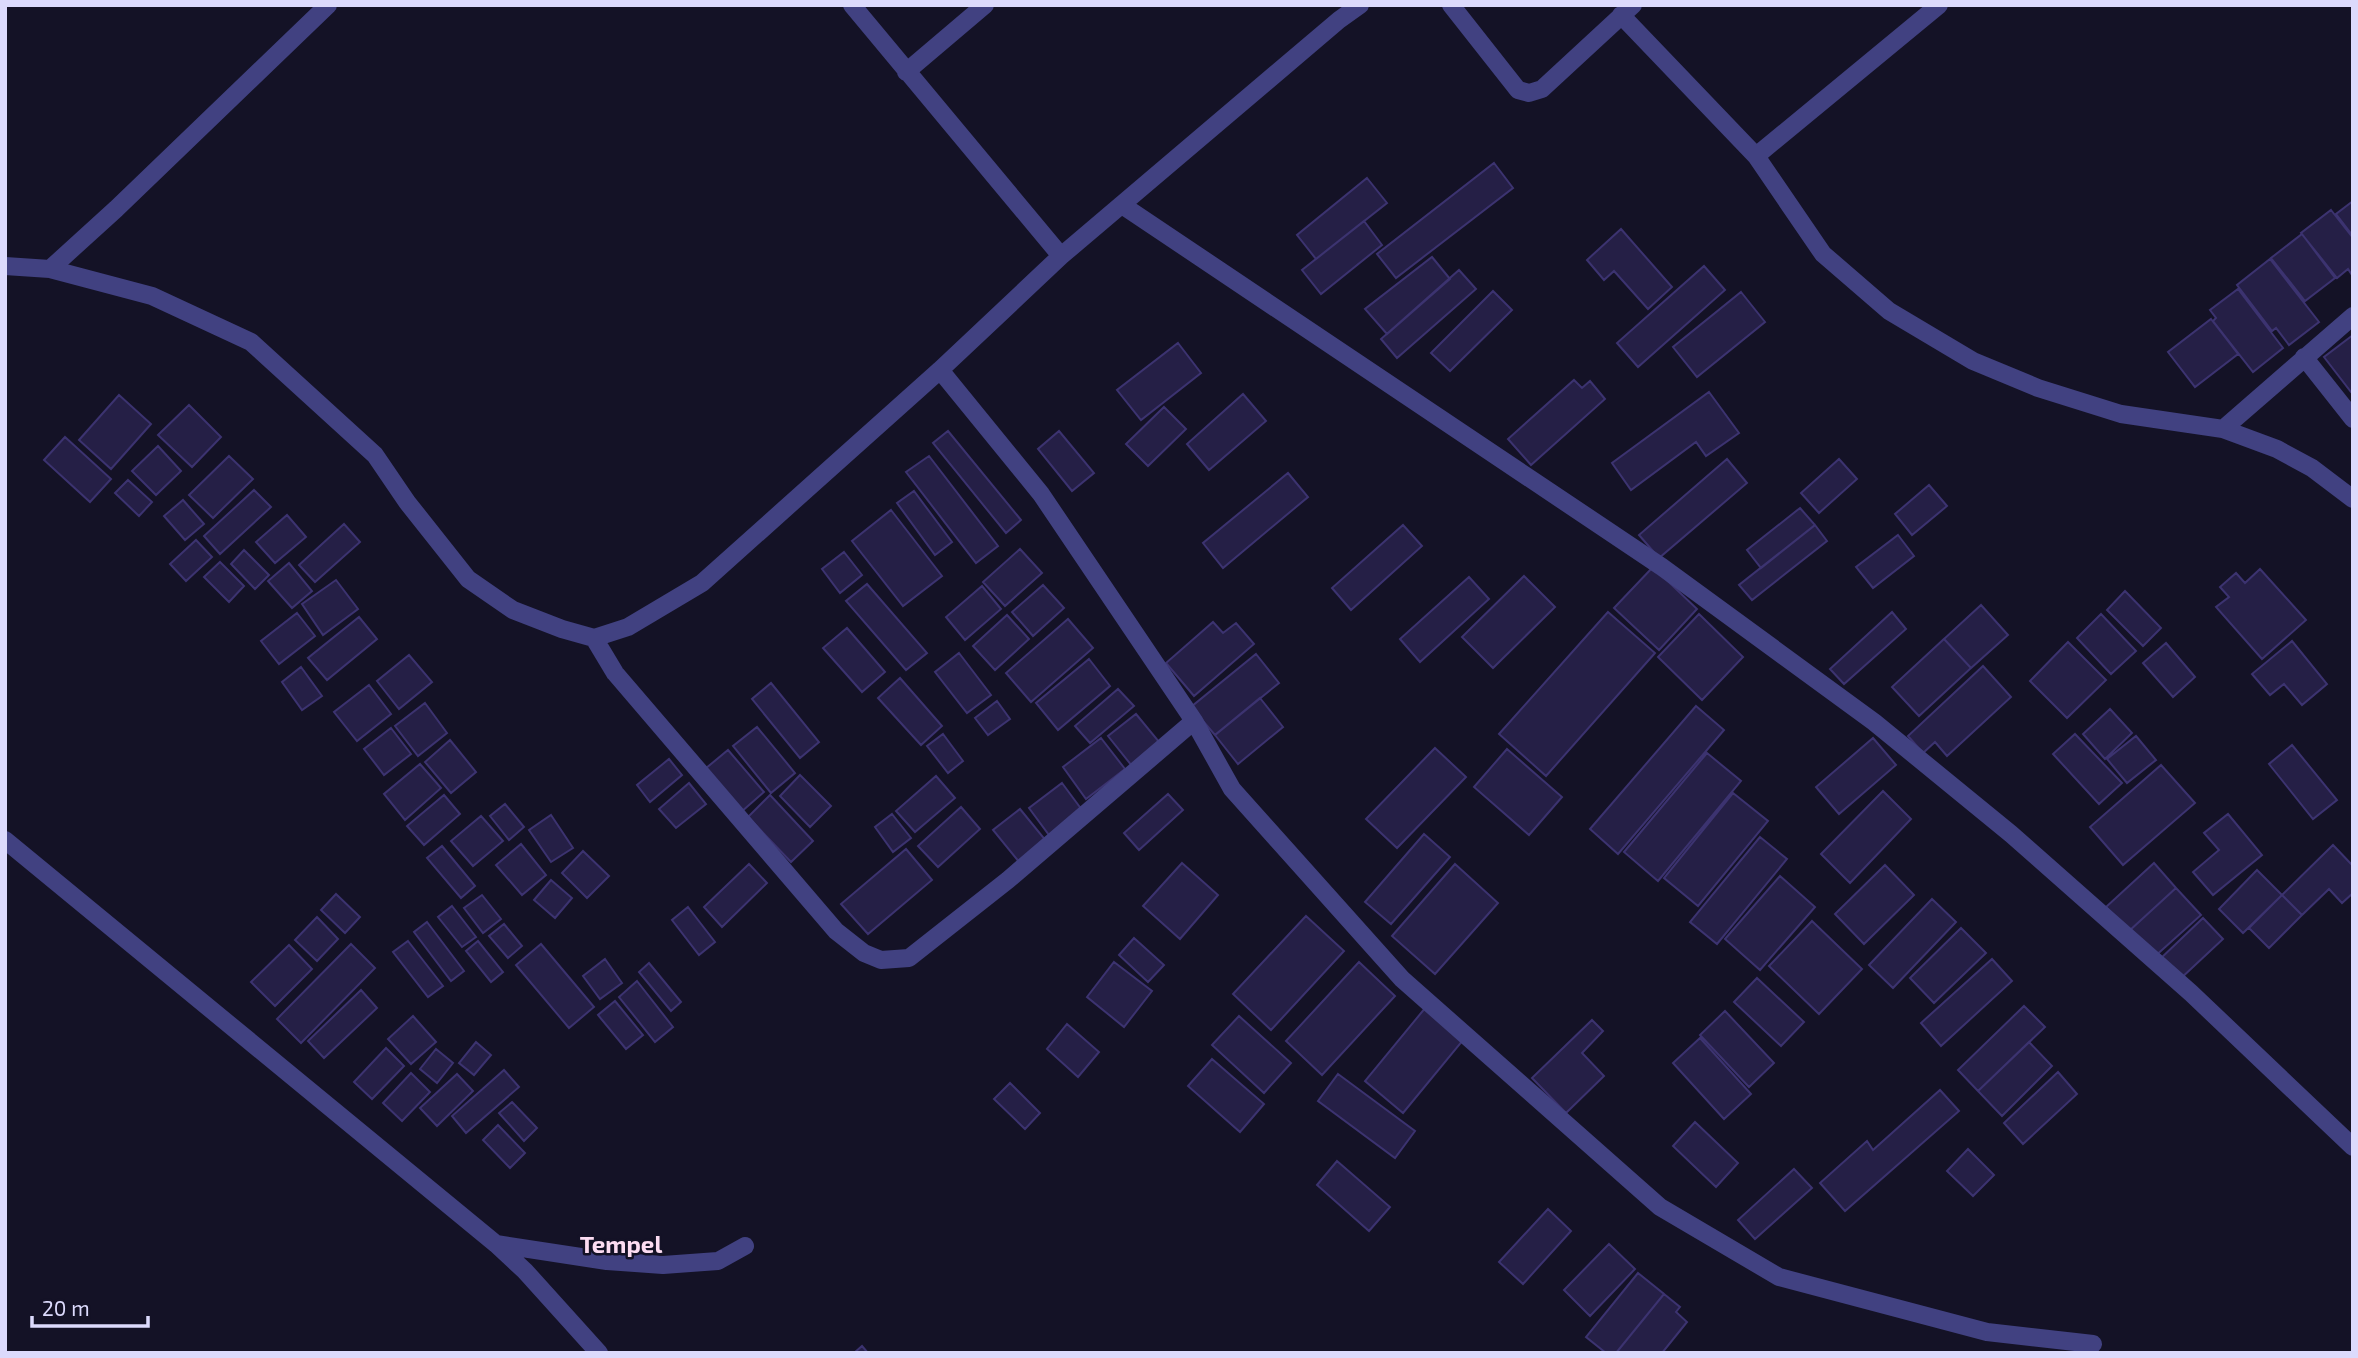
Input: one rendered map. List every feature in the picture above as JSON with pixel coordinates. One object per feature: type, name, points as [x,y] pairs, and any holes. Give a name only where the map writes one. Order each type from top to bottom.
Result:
[{"type":"street","points":[[50,269],[328,5]]},
{"type":"street","points":[[852,5],[1061,256]]},
{"type":"street","points":[[906,72],[985,5]]},
{"type":"street","points":[[5,266],[50,269],[152,296],[251,342],[376,455],[407,502],[468,579],[513,610],[594,638],[628,627],[702,583],[940,370],[1061,256],[1360,5]]},
{"type":"street","points":[[1451,5],[1518,90],[1529,93],[1542,89],[1627,10],[1756,156],[1823,254],[1889,311],[1973,361],[2038,388],[2121,414],[2222,429],[2277,449],[2312,468],[2353,499]]},
{"type":"street","points":[[1756,156],[1940,5]]},
{"type":"street","points":[[1122,205],[1662,567],[1874,722],[2011,834],[2141,949],[2353,1147]]},
{"type":"street","points":[[2222,429],[2353,316]]},
{"type":"street","points":[[2304,357],[2353,419]]},
{"type":"street","points":[[940,370],[1041,494],[1194,722],[1232,789],[1402,979],[1660,1208],[1779,1277],[1987,1332],[2093,1344]]},
{"type":"street","points":[[594,638],[615,673],[836,931],[864,953],[881,960],[909,958],[1008,880],[1194,722]]},
{"type":"street","points":[[5,840],[496,1244],[525,1270],[599,1353]]},
{"type":"street","points":[[496,1244],[607,1261],[663,1265],[718,1261],[745,1246]]},
{"type":"building","points":[[1494,163],[1513,188],[1396,278],[1377,254]]},
{"type":"building","points":[[1367,178],[1387,203],[1316,259],[1297,235]]},
{"type":"building","points":[[2353,201],[2353,236],[2336,214]]},
{"type":"building","points":[[2331,210],[2353,238],[2352,275],[2348,269],[2337,278],[2301,233]]},
{"type":"building","points":[[1364,221],[1382,245],[1321,294],[1302,270]]},
{"type":"building","points":[[1621,229],[1672,287],[1648,309],[1614,271],[1604,280],[1587,260]]},
{"type":"building","points":[[2302,234],[2335,278],[2305,301],[2271,258]]},
{"type":"building","points":[[1432,257],[1450,279],[1387,334],[1365,309]]},
{"type":"building","points":[[2270,259],[2319,322],[2289,345],[2276,328],[2272,331],[2237,285]]},
{"type":"building","points":[[1704,266],[1725,290],[1638,367],[1617,343]]},
{"type":"building","points":[[1459,270],[1476,289],[1397,358],[1381,339]]},
{"type":"building","points":[[2238,289],[2283,348],[2253,372],[2213,321],[2216,318],[2210,310]]},
{"type":"building","points":[[1493,291],[1512,310],[1450,371],[1431,353]]},
{"type":"building","points":[[1741,292],[1765,322],[1697,377],[1673,347]]},
{"type":"building","points":[[2211,319],[2238,354],[2195,387],[2168,352]]},
{"type":"building","points":[[2353,335],[2353,391],[2351,392],[2324,357]]},
{"type":"building","points":[[1178,343],[1201,373],[1141,420],[1117,390]]},
{"type":"building","points":[[1574,380],[1582,388],[1590,381],[1605,399],[1531,465],[1508,439]]},
{"type":"building","points":[[1709,392],[1739,433],[1706,456],[1696,442],[1631,490],[1612,463]]},
{"type":"building","points":[[1243,394],[1266,421],[1209,470],[1187,444]]},
{"type":"building","points":[[119,395],[151,424],[111,469],[79,440]]},
{"type":"building","points":[[189,405],[221,437],[192,467],[158,435]]},
{"type":"building","points":[[1164,407],[1186,429],[1148,466],[1126,444]]},
{"type":"building","points":[[948,431],[1021,520],[1006,533],[933,443]]},
{"type":"building","points":[[1059,431],[1094,473],[1072,491],[1038,449]]},
{"type":"building","points":[[65,437],[111,479],[90,502],[44,460]]},
{"type":"building","points":[[158,446],[181,471],[156,495],[132,471]]},
{"type":"building","points":[[229,456],[253,479],[213,518],[189,495]]},
{"type":"building","points":[[929,456],[998,546],[976,563],[906,472]]},
{"type":"building","points":[[1727,459],[1747,483],[1659,558],[1639,535]]},
{"type":"building","points":[[1839,459],[1857,479],[1819,513],[1801,493]]},
{"type":"building","points":[[1288,473],[1308,497],[1223,568],[1203,543]]},
{"type":"building","points":[[128,480],[152,502],[139,516],[115,493]]},
{"type":"building","points":[[1929,485],[1947,506],[1912,535],[1895,514]]},
{"type":"building","points":[[254,490],[271,507],[220,554],[204,536]]},
{"type":"building","points":[[914,491],[952,542],[935,555],[897,503]]},
{"type":"building","points":[[183,500],[204,524],[185,540],[164,516]]},
{"type":"building","points":[[1800,508],[1815,525],[1761,568],[1747,550]]},
{"type":"building","points":[[891,510],[942,576],[903,606],[852,541]]},
{"type":"building","points":[[287,515],[306,537],[275,563],[256,542]]},
{"type":"building","points":[[344,524],[360,542],[315,582],[299,565]]},
{"type":"building","points":[[1403,525],[1422,546],[1351,610],[1332,588]]},
{"type":"building","points":[[1815,525],[1827,541],[1752,600],[1739,585]]},
{"type":"building","points":[[1898,535],[1914,556],[1873,588],[1856,567]]},
{"type":"building","points":[[196,540],[212,557],[186,581],[170,564]]},
{"type":"building","points":[[1020,549],[1042,573],[1005,606],[983,582]]},
{"type":"building","points":[[244,550],[269,575],[255,589],[231,564]]},
{"type":"building","points":[[844,552],[862,575],[840,593],[822,569]]},
{"type":"building","points":[[220,562],[244,586],[229,602],[204,577]]},
{"type":"building","points":[[289,563],[312,591],[292,608],[268,581]]},
{"type":"building","points":[[1653,567],[1697,609],[1659,650],[1614,608]]},
{"type":"building","points":[[2260,569],[2306,620],[2262,659],[2216,607],[2229,597],[2220,587],[2236,573],[2245,583]]},
{"type":"building","points":[[1524,576],[1555,607],[1493,668],[1462,637]]},
{"type":"building","points":[[1469,577],[1489,599],[1420,662],[1400,639]]},
{"type":"building","points":[[336,580],[358,609],[323,635],[302,604]]},
{"type":"building","points":[[867,584],[927,653],[906,670],[846,601]]},
{"type":"building","points":[[1043,585],[1064,608],[1033,636],[1012,612]]},
{"type":"building","points":[[982,586],[1001,609],[965,640],[946,617]]},
{"type":"building","points":[[2125,591],[2161,628],[2143,646],[2107,610]]},
{"type":"building","points":[[1981,605],[2008,635],[1971,668],[1944,639]]},
{"type":"building","points":[[1608,612],[1655,653],[1546,776],[1499,734]]},
{"type":"building","points":[[1892,612],[1906,629],[1844,684],[1830,669]]},
{"type":"building","points":[[297,613],[315,636],[279,664],[261,641]]},
{"type":"building","points":[[1699,614],[1743,657],[1702,700],[1658,657]]},
{"type":"building","points":[[2101,614],[2136,651],[2111,674],[2077,638]]},
{"type":"building","points":[[1007,615],[1029,639],[995,670],[973,646]]},
{"type":"building","points":[[359,617],[377,639],[327,680],[308,658]]},
{"type":"building","points":[[1068,619],[1093,648],[1031,702],[1006,673]]},
{"type":"building","points":[[1213,622],[1223,633],[1236,623],[1254,644],[1194,696],[1166,663]]},
{"type":"building","points":[[847,628],[885,672],[862,692],[823,648]]},
{"type":"building","points":[[1944,639],[1971,668],[1919,716],[1892,687]]},
{"type":"building","points":[[2292,641],[2327,684],[2302,705],[2284,684],[2270,695],[2252,674]]},
{"type":"building","points":[[2068,642],[2106,680],[2067,718],[2030,681]]},
{"type":"building","points":[[2166,643],[2195,677],[2173,697],[2143,663]]},
{"type":"building","points":[[959,653],[991,695],[967,713],[935,672]]},
{"type":"building","points":[[1256,654],[1279,683],[1215,735],[1191,707]]},
{"type":"building","points":[[409,655],[432,682],[399,709],[377,681]]},
{"type":"building","points":[[1089,659],[1110,686],[1058,730],[1036,703]]},
{"type":"building","points":[[1983,666],[2011,697],[1947,756],[1935,742],[1923,753],[1908,736]]},
{"type":"building","points":[[301,667],[322,696],[302,710],[282,682]]},
{"type":"building","points":[[900,678],[942,726],[921,745],[878,698]]},
{"type":"building","points":[[771,683],[819,742],[800,758],[752,699]]},
{"type":"building","points":[[369,685],[391,714],[357,741],[334,712]]},
{"type":"building","points":[[1118,689],[1134,706],[1090,743],[1075,726]]},
{"type":"building","points":[[1260,698],[1283,727],[1238,764],[1215,735]]},
{"type":"building","points":[[997,701],[1010,719],[988,735],[975,718]]},
{"type":"building","points":[[425,703],[447,733],[418,756],[395,726]]},
{"type":"building","points":[[1696,706],[1724,730],[1618,854],[1590,829]]},
{"type":"building","points":[[2110,709],[2132,733],[2105,759],[2083,734]]},
{"type":"building","points":[[1136,714],[1160,743],[1132,766],[1108,736]]},
{"type":"building","points":[[757,727],[795,773],[771,793],[733,746]]},
{"type":"building","points":[[391,728],[411,754],[384,775],[364,749]]},
{"type":"building","points":[[943,734],[963,761],[948,773],[927,746]]},
{"type":"building","points":[[2075,734],[2122,783],[2099,804],[2053,754]]},
{"type":"building","points":[[2136,736],[2156,760],[2127,783],[2107,759]]},
{"type":"building","points":[[1101,738],[1125,769],[1086,799],[1063,767]]},
{"type":"building","points":[[1873,738],[1896,765],[1839,814],[1816,787]]},
{"type":"building","points":[[450,740],[476,772],[451,793],[425,762]]},
{"type":"building","points":[[2292,745],[2337,800],[2313,819],[2269,764]]},
{"type":"building","points":[[1435,748],[1466,777],[1397,848],[1366,819]]},
{"type":"building","points":[[1507,749],[1562,797],[1529,835],[1474,787]]},
{"type":"building","points":[[728,750],[764,792],[741,812],[705,769]]},
{"type":"building","points":[[1707,753],[1741,781],[1658,881],[1624,852]]},
{"type":"building","points":[[669,759],[682,775],[650,802],[637,785]]},
{"type":"building","points":[[420,764],[441,788],[405,820],[384,794]]},
{"type":"building","points":[[2161,765],[2195,803],[2123,865],[2090,827]]},
{"type":"building","points":[[800,775],[831,806],[810,827],[780,796]]},
{"type":"building","points":[[936,776],[955,798],[915,832],[896,811]]},
{"type":"building","points":[[689,783],[706,804],[676,828],[659,809]]},
{"type":"building","points":[[1062,783],[1082,810],[1049,835],[1029,808]]},
{"type":"building","points":[[1883,791],[1911,819],[1850,883],[1821,854]]},
{"type":"building","points":[[1733,793],[1768,821],[1698,906],[1664,878]]},
{"type":"building","points":[[1168,794],[1183,810],[1139,850],[1124,833]]},
{"type":"building","points":[[444,795],[460,814],[424,845],[407,826]]},
{"type":"building","points":[[770,795],[813,841],[791,862],[748,817]]},
{"type":"building","points":[[505,804],[524,827],[509,840],[490,816]]},
{"type":"building","points":[[961,807],[980,829],[938,867],[918,846]]},
{"type":"building","points":[[1020,809],[1047,842],[1020,863],[993,830]]},
{"type":"building","points":[[892,814],[911,838],[893,852],[875,827]]},
{"type":"building","points":[[2228,814],[2262,855],[2213,895],[2193,872],[2219,850],[2204,833]]},
{"type":"building","points":[[551,815],[573,848],[551,862],[529,830]]},
{"type":"building","points":[[481,816],[503,841],[473,866],[451,841]]},
{"type":"building","points":[[1424,834],[1450,857],[1391,924],[1365,902]]},
{"type":"building","points":[[1760,837],[1787,859],[1717,944],[1690,922]]},
{"type":"building","points":[[521,844],[546,875],[522,895],[496,865]]},
{"type":"building","points":[[2333,845],[2353,866],[2353,893],[2342,903],[2329,889],[2302,915],[2282,895]]},
{"type":"building","points":[[442,846],[475,886],[461,898],[427,858]]},
{"type":"building","points":[[906,849],[932,880],[868,934],[841,904]]},
{"type":"building","points":[[583,851],[609,876],[587,898],[562,873]]},
{"type":"building","points":[[1182,863],[1218,895],[1180,939],[1143,906]]},
{"type":"building","points":[[2154,863],[2176,888],[2129,931],[2106,907]]},
{"type":"building","points":[[749,864],[767,883],[722,927],[704,907]]},
{"type":"building","points":[[1455,864],[1498,903],[1435,974],[1392,936]]},
{"type":"building","points":[[1885,865],[1914,895],[1864,944],[1835,914]]},
{"type":"building","points":[[2257,870],[2282,895],[2243,933],[2219,909]]},
{"type":"building","points":[[1780,876],[1815,907],[1760,970],[1725,939]]},
{"type":"building","points":[[551,880],[572,898],[555,918],[534,900]]},
{"type":"building","points":[[2176,888],[2201,915],[2153,958],[2129,931]]},
{"type":"building","points":[[336,894],[360,917],[345,933],[321,910]]},
{"type":"building","points":[[482,895],[501,919],[483,933],[464,908]]},
{"type":"building","points":[[2282,895],[2302,915],[2269,948],[2249,928]]},
{"type":"building","points":[[1932,899],[1956,922],[1893,988],[1869,965]]},
{"type":"building","points":[[452,906],[476,937],[462,947],[438,917]]},
{"type":"building","points":[[688,907],[715,942],[699,955],[672,920]]},
{"type":"building","points":[[1306,916],[1344,951],[1271,1030],[1233,994]]},
{"type":"building","points":[[317,917],[338,939],[317,961],[295,940]]},
{"type":"building","points":[[2203,918],[2223,939],[2179,980],[2159,960]]},
{"type":"building","points":[[1812,921],[1862,969],[1819,1014],[1769,966]]},
{"type":"building","points":[[427,922],[464,971],[451,981],[414,932]]},
{"type":"building","points":[[504,924],[522,946],[508,958],[489,936]]},
{"type":"building","points":[[1961,928],[1986,953],[1934,1003],[1910,978]]},
{"type":"building","points":[[1134,938],[1164,965],[1148,982],[1119,955]]},
{"type":"building","points":[[408,941],[443,986],[428,997],[393,952]]},
{"type":"building","points":[[478,941],[503,972],[491,982],[466,951]]},
{"type":"building","points":[[351,944],[375,968],[301,1043],[277,1019]]},
{"type":"building","points":[[541,944],[594,1007],[569,1028],[516,965]]},
{"type":"building","points":[[289,945],[312,969],[275,1006],[251,982]]},
{"type":"building","points":[[605,959],[622,983],[600,999],[583,976]]},
{"type":"building","points":[[1992,959],[2012,981],[1941,1046],[1921,1023]]},
{"type":"building","points":[[1114,962],[1152,991],[1124,1027],[1087,997]]},
{"type":"building","points":[[1359,962],[1395,996],[1322,1075],[1286,1041]]},
{"type":"building","points":[[649,963],[681,1002],[671,1011],[639,972]]},
{"type":"building","points":[[1757,978],[1804,1022],[1781,1046],[1734,1002]]},
{"type":"building","points":[[637,981],[673,1027],[655,1042],[619,997]]},
{"type":"building","points":[[361,990],[377,1008],[324,1058],[308,1041]]},
{"type":"building","points":[[615,1001],[643,1035],[626,1049],[598,1015]]},
{"type":"building","points":[[2024,1006],[2045,1027],[1978,1091],[1958,1070]]},
{"type":"building","points":[[1426,1007],[1464,1039],[1403,1113],[1365,1081]]},
{"type":"building","points":[[1725,1011],[1774,1063],[1749,1087],[1700,1035]]},
{"type":"building","points":[[413,1016],[436,1042],[411,1064],[388,1039]]},
{"type":"building","points":[[1239,1016],[1291,1063],[1264,1093],[1212,1045]]},
{"type":"building","points":[[1592,1020],[1603,1031],[1582,1053],[1604,1076],[1566,1113],[1532,1078]]},
{"type":"building","points":[[1067,1024],[1099,1052],[1078,1077],[1047,1049]]},
{"type":"building","points":[[1700,1038],[1751,1094],[1724,1119],[1673,1063]]},
{"type":"building","points":[[476,1042],[491,1055],[474,1075],[459,1063]]},
{"type":"building","points":[[2029,1042],[2052,1066],[2002,1116],[1978,1091]]},
{"type":"building","points":[[386,1048],[404,1066],[372,1099],[354,1082]]},
{"type":"building","points":[[436,1049],[453,1063],[437,1083],[420,1069]]},
{"type":"building","points":[[1212,1059],[1264,1104],[1240,1132],[1188,1086]]},
{"type":"building","points":[[504,1070],[519,1087],[466,1133],[452,1116]]},
{"type":"building","points":[[2058,1072],[2077,1094],[2023,1144],[2004,1123]]},
{"type":"building","points":[[411,1073],[430,1092],[402,1121],[383,1103]]},
{"type":"building","points":[[457,1074],[473,1091],[437,1126],[420,1108]]},
{"type":"building","points":[[1338,1074],[1415,1131],[1395,1158],[1318,1101]]},
{"type":"building","points":[[1010,1083],[1040,1113],[1025,1129],[994,1099]]},
{"type":"building","points":[[1940,1090],[1959,1111],[1845,1211],[1820,1183],[1867,1141],[1873,1150]]},
{"type":"building","points":[[512,1102],[537,1128],[524,1141],[499,1113]]},
{"type":"building","points":[[1695,1122],[1738,1163],[1716,1187],[1673,1146]]},
{"type":"building","points":[[498,1125],[525,1153],[510,1168],[483,1140]]},
{"type":"building","points":[[1968,1149],[1994,1175],[1973,1196],[1947,1171]]},
{"type":"building","points":[[1337,1161],[1390,1207],[1369,1231],[1317,1185]]},
{"type":"building","points":[[1794,1169],[1812,1188],[1755,1239],[1738,1220]]},
{"type":"building","points":[[1548,1209],[1571,1231],[1523,1284],[1499,1262]]},
{"type":"building","points":[[1609,1244],[1635,1269],[1590,1316],[1564,1290]]},
{"type":"building","points":[[1638,1273],[1664,1294],[1616,1353],[1606,1353],[1586,1337]]},
{"type":"building","points":[[1664,1294],[1680,1307],[1676,1312],[1687,1322],[1662,1353],[1616,1353]]},
{"type":"building","points":[[862,1346],[868,1353],[854,1353]]},
{"type":"district","name":"Tempel","points":[[621,1243]]}]
